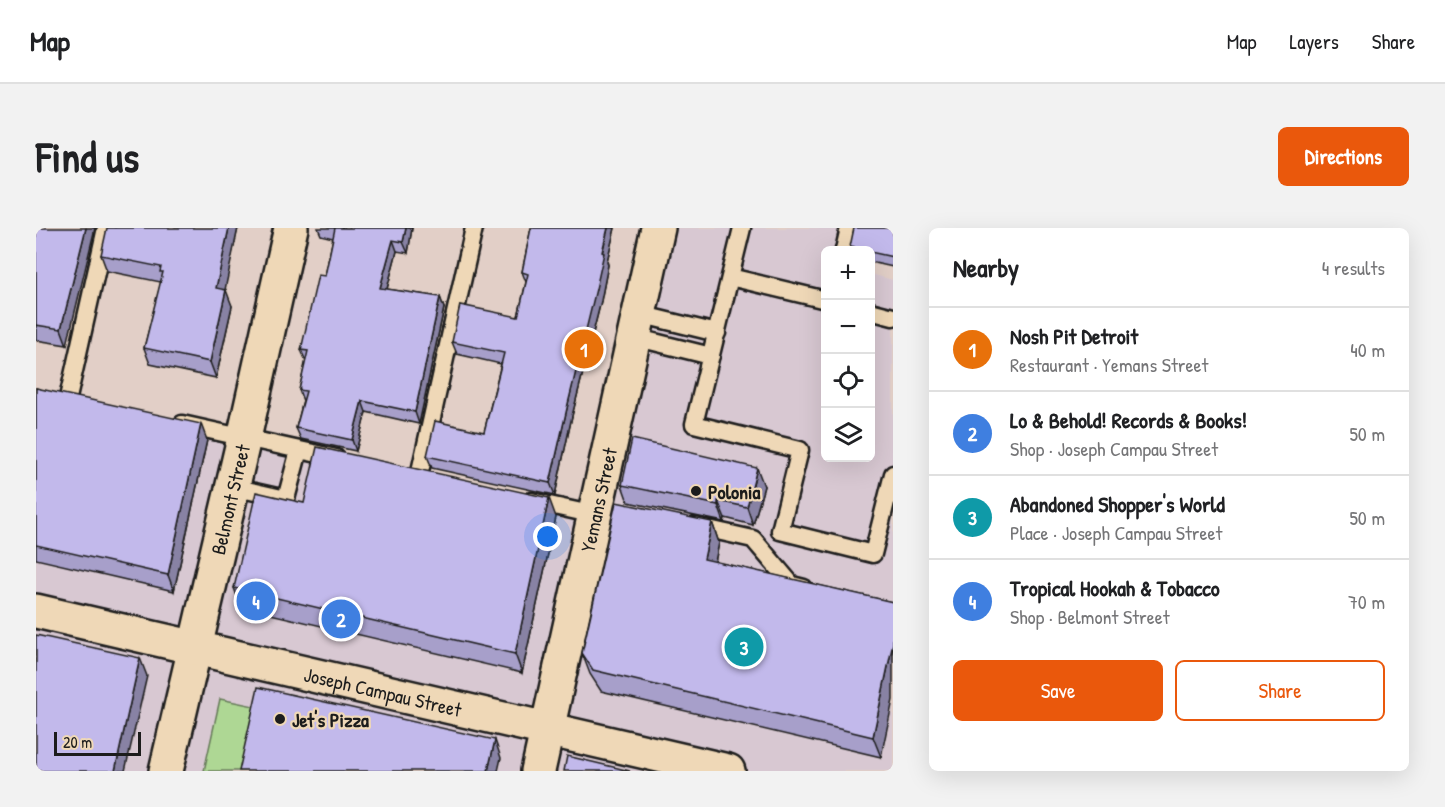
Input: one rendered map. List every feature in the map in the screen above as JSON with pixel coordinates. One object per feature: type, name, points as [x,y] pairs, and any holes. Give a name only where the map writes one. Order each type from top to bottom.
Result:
[{"type":"street","name":"Belmont Street","points":[[165,771],[233,487],[291,228]]},
{"type":"street","name":"Yemans Street","points":[[538,771],[600,509],[636,325],[658,228]]},
{"type":"street","name":"Joseph Campau Street","points":[[36,611],[728,771]]},
{"type":"lane","points":[[68,398],[106,228]]},
{"type":"lane","points":[[419,476],[474,228]]},
{"type":"lane","points":[[742,228],[694,424],[800,450],[780,531]]},
{"type":"lane","points":[[845,246],[849,228]]},
{"type":"lane","points":[[730,277],[821,299]]},
{"type":"lane","points":[[875,312],[893,317]]},
{"type":"lane","points":[[636,325],[717,333]]},
{"type":"lane","points":[[636,325],[711,356]]},
{"type":"lane","points":[[171,421],[353,462]]},
{"type":"lane","points":[[233,487],[286,499],[298,450]]},
{"type":"lane","points":[[675,522],[753,539],[780,531],[873,554],[892,484]]},
{"type":"lane","points":[[510,496],[600,509]]},
{"type":"lane","points":[[753,539],[792,585],[823,592]]},
{"type":"shaded area","points":[[666,228],[857,228],[853,246],[821,246],[821,462],[875,462],[875,275],[893,280],[893,771],[36,771],[36,393],[599,513]]},
{"type":"green space","points":[[220,699],[259,707],[245,771],[204,771]]},
{"type":"building","points":[[36,228],[86,228],[61,329],[36,325]]},
{"type":"building","points":[[107,228],[229,228],[216,288],[226,290],[210,362],[144,348],[163,272],[160,272],[161,267],[101,255]]},
{"type":"building","points":[[335,228],[406,228],[403,242],[393,240],[380,288],[440,297],[415,412],[362,401],[352,440],[296,428],[306,391],[299,390],[308,351],[301,350],[318,275],[325,276]]},
{"type":"building","points":[[531,228],[608,228],[596,289],[550,483],[427,456],[435,421],[484,432],[504,353],[452,342],[460,305],[518,317],[528,274],[522,272]]},
{"type":"building","points":[[854,228],[893,228],[893,257],[875,253],[875,246],[850,246]]},
{"type":"building","points":[[36,388],[201,424],[168,575],[36,545]]},
{"type":"building","points":[[632,439],[757,468],[747,507],[718,501],[718,505],[622,485]]},
{"type":"building","points":[[317,447],[549,498],[515,654],[234,588],[256,492],[304,503]]},
{"type":"building","points":[[616,502],[712,522],[704,559],[893,602],[893,643],[873,737],[593,670],[582,653]]},
{"type":"building","points":[[36,635],[140,658],[115,771],[36,771]]},
{"type":"building","points":[[258,687],[495,740],[488,771],[239,771]]},
{"type":"building","points":[[567,756],[630,771],[564,771]]},
{"type":"place","name":"Nosh Pit Detroit","points":[[584,349]]},
{"type":"place","name":"Polonia","points":[[696,491]]},
{"type":"place","name":"Tropical Hookah & Tobacco","points":[[256,601]]},
{"type":"place","name":"Lo & Behold! Records & Books!","points":[[341,619]]},
{"type":"place","name":"Abandoned Shopper's World","points":[[744,647]]},
{"type":"place","name":"Jet's Pizza","points":[[280,719]]}]
